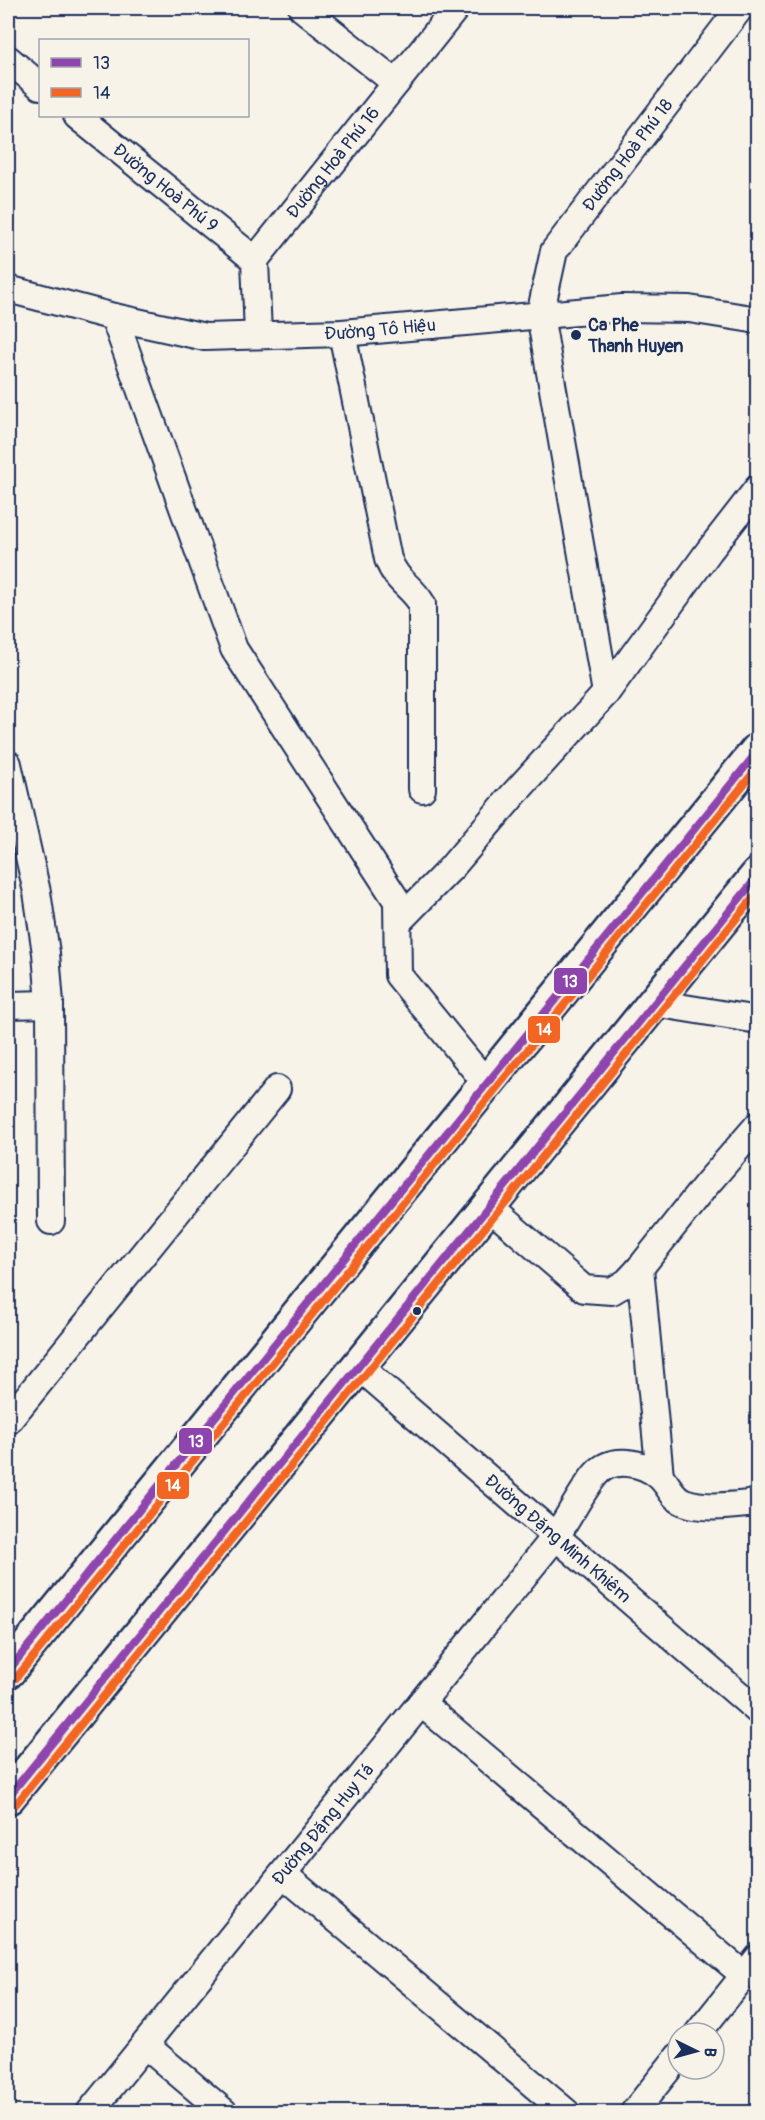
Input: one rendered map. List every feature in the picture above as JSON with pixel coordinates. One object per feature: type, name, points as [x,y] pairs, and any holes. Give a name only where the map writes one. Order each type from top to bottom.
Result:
[{"type":"main road","points":[[8,1669],[758,750]]},
{"type":"main road","points":[[8,1797],[758,875]]},
{"type":"street","points":[[302,8],[396,83]]},
{"type":"street","name":"Đường Hoà Phú 16","points":[[255,260],[456,8]]},
{"type":"street","name":"Đường Hoà Phú 18","points":[[540,315],[554,251],[740,8]]},
{"type":"street","points":[[8,59],[39,85]]},
{"type":"street","name":"Đường Hoà Phú 9","points":[[78,117],[255,260]]},
{"type":"street","points":[[255,260],[258,335]]},
{"type":"street","name":"Đường Tô Hiệu","points":[[8,289],[114,317],[205,337],[342,333],[622,308],[689,309],[758,320]]},
{"type":"street","points":[[540,315],[606,693]]},
{"type":"street","points":[[114,317],[234,649],[397,901],[398,975],[486,1083]]},
{"type":"street","points":[[342,333],[388,559],[399,580],[417,596],[422,604],[422,789]]},
{"type":"street","points":[[398,922],[451,868],[513,795],[606,693],[758,488]]},
{"type":"street","points":[[8,764],[37,892],[46,953],[50,1004],[51,1221]]},
{"type":"street","points":[[654,1003],[758,1020]]},
{"type":"street","points":[[8,1005],[50,1004]]},
{"type":"street","points":[[8,1421],[277,1089]]},
{"type":"street","points":[[488,1206],[584,1289],[612,1291],[627,1282],[640,1268],[706,1185],[758,1125]]},
{"type":"street","points":[[640,1268],[660,1476],[675,1497],[686,1503],[705,1506],[758,1503]]},
{"type":"street","name":"Đường Đặng Minh Khiêm","points":[[358,1365],[758,1711]]},
{"type":"street","name":"Đường Đặng Huy Tá","points":[[90,2112],[556,1536],[597,1472],[610,1465],[636,1463],[660,1476]]},
{"type":"street","points":[[421,1704],[751,1967],[708,2021]]},
{"type":"street","points":[[283,1874],[566,2112]]},
{"type":"street","points":[[145,2045],[224,2112]]},
{"type":"street","points":[[634,2112],[666,2073]]},
{"type":"transit line","name":"13","points":[[8,1671],[758,751]]},
{"type":"transit line","name":"14","points":[[16,1678],[758,767]]},
{"type":"transit line","name":"13","points":[[8,1797],[758,876]]},
{"type":"transit line","name":"14","points":[[16,1804],[758,892]]},
{"type":"place","name":"Ca Phe Thanh Huyen","points":[[576,335]]}]
